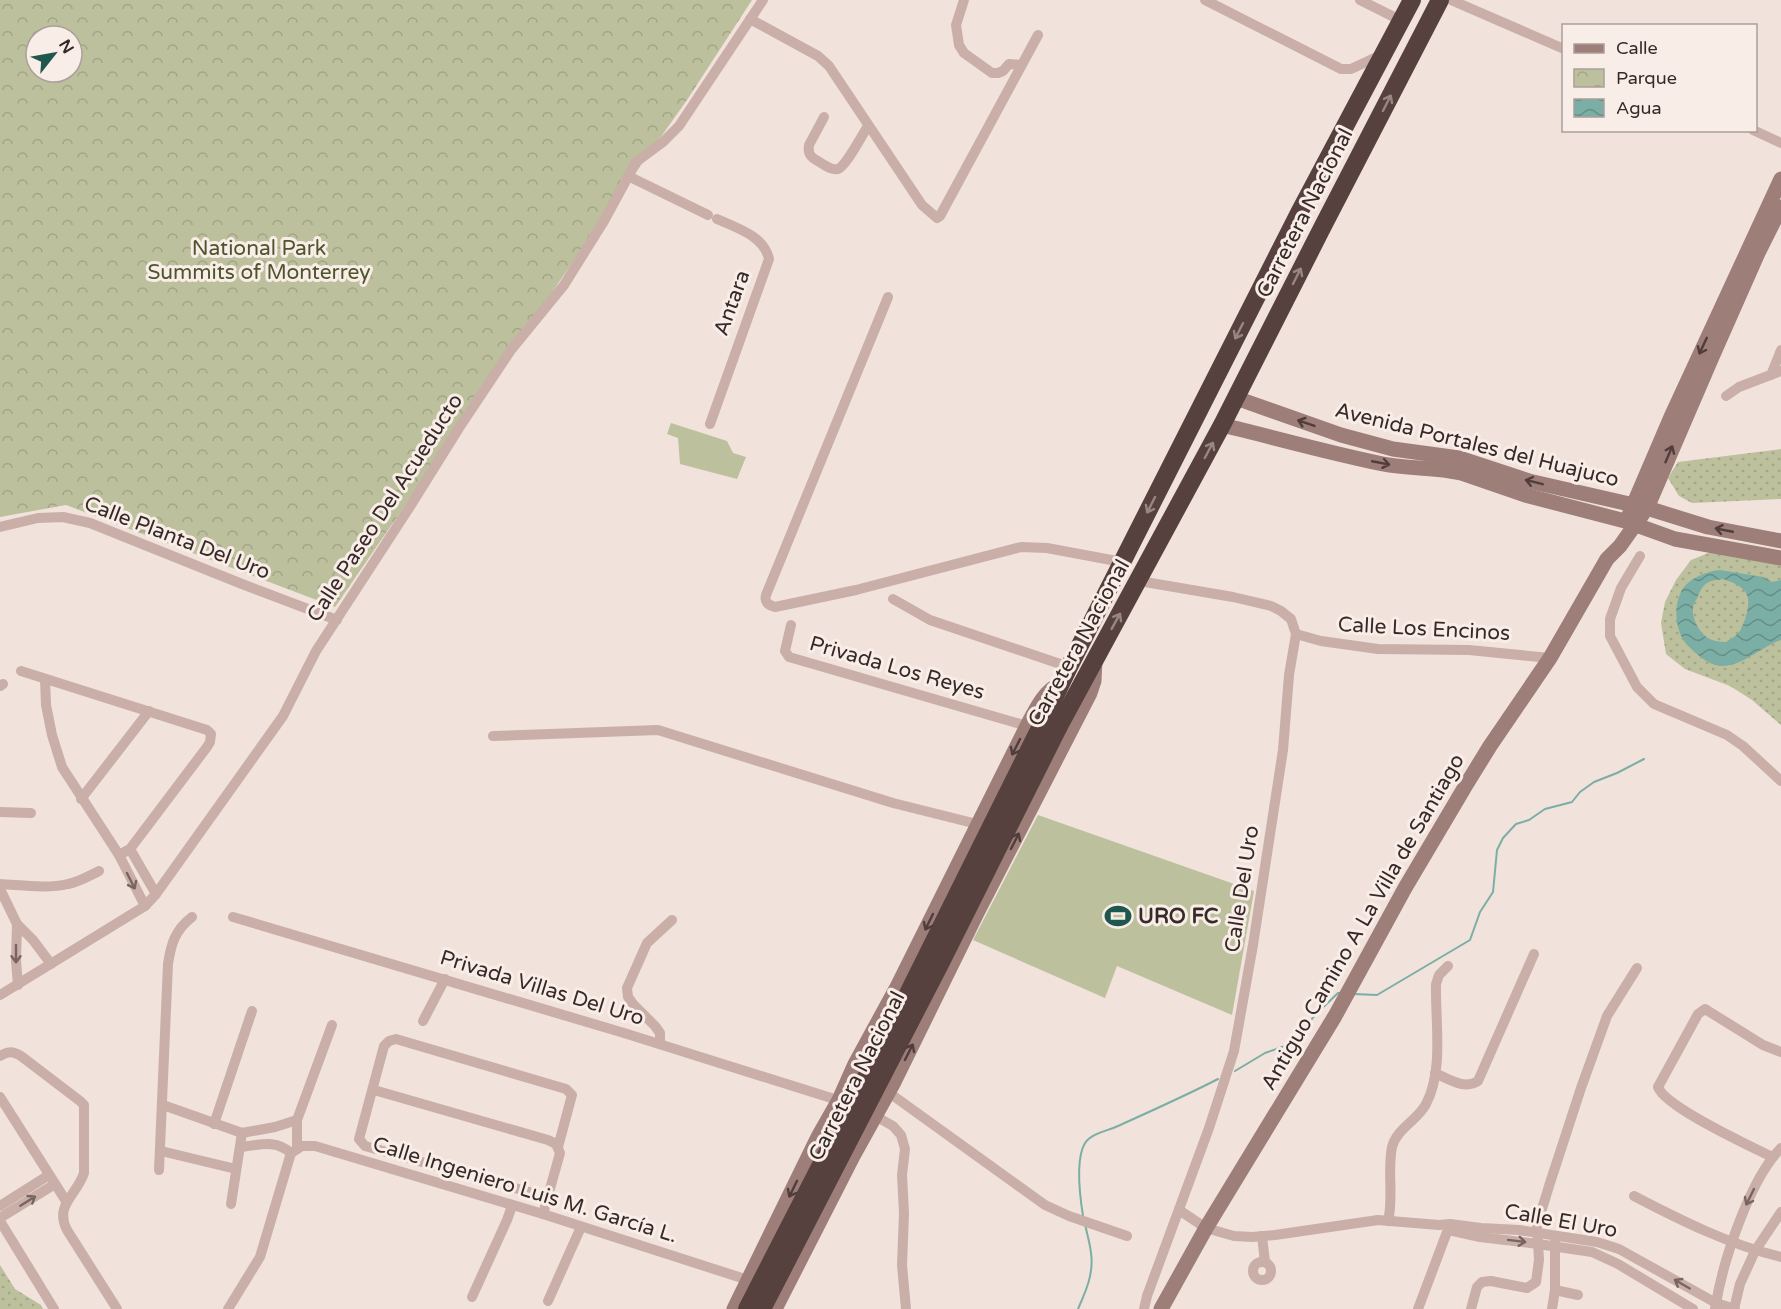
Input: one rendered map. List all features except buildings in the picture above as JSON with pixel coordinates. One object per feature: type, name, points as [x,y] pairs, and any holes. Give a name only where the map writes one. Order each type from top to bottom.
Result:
[{"type":"highway","name":"Carretera Nacional","points":[[762,1309],[940,964],[1065,675],[1300,211],[1412,0]]},
{"type":"highway","name":"Carretera Nacional","points":[[747,1309],[1042,727],[1095,659],[1139,580],[1222,425],[1440,0]]},
{"type":"street","name":"Calle Paseo Del Acueducto","points":[[0,995],[145,906],[156,894],[283,716],[316,651],[511,350],[564,285],[604,221],[636,162],[678,126],[763,0]]},
{"type":"street","points":[[964,0],[956,25],[959,45],[964,53],[992,73],[1003,71],[1010,64],[1021,65]]},
{"type":"street","points":[[1205,0],[1341,69],[1351,69],[1383,54]]},
{"type":"street","points":[[1359,0],[1402,21]]},
{"type":"street","points":[[1451,0],[1562,49]]},
{"type":"street","points":[[750,19],[818,56],[829,66],[922,205],[937,218],[1038,35]]},
{"type":"street","points":[[824,117],[808,149],[812,158],[832,169],[837,169],[844,164],[868,126]]},
{"type":"street","points":[[1757,132],[1781,143]]},
{"type":"street","name":"Antara","points":[[628,176],[756,239],[767,251],[769,259],[710,424]]},
{"type":"street","points":[[1640,507],[1676,406],[1781,179]]},
{"type":"street","name":"Antiguo Camino A La Villa de Santiago","points":[[1161,1309],[1206,1228],[1348,993],[1405,888],[1466,785],[1550,658],[1607,559],[1611,542],[1629,524],[1640,507],[1781,207]]},
{"type":"street","points":[[888,297],[766,595],[765,599],[769,606],[775,607],[856,590],[1021,547],[1047,548],[1122,562]]},
{"type":"street","points":[[1726,396],[1738,387],[1776,373],[1781,350]]},
{"type":"street","name":"Avenida Portales del Huajuco","points":[[1236,398],[1341,435],[1393,449],[1459,458],[1529,481],[1640,507],[1701,525],[1781,541]]},
{"type":"street","name":"Avenida Portales del Huajuco","points":[[1222,425],[1386,465],[1461,472],[1525,495],[1675,539],[1781,558]]},
{"type":"street","points":[[1334,453],[1341,435]]},
{"type":"street","name":"Calle Planta Del Uro","points":[[0,528],[38,518],[55,517],[90,523],[338,620]]},
{"type":"street","points":[[1697,543],[1701,525]]},
{"type":"street","points":[[1640,556],[1621,588],[1610,619],[1610,636],[1637,687],[1654,704],[1726,735],[1743,746],[1781,781]]},
{"type":"street","points":[[1139,580],[1271,606],[1291,620],[1296,634]]},
{"type":"street","points":[[893,599],[930,621],[1065,675]]},
{"type":"street","name":"Privada Los Reyes","points":[[791,625],[785,651],[789,657],[1042,727]]},
{"type":"street","name":"Calle Los Encinos","points":[[1296,634],[1321,641],[1366,648],[1469,650],[1550,658]]},
{"type":"street","name":"Calle Del Uro","points":[[1144,1309],[1234,1051],[1281,761],[1289,675],[1296,634]]},
{"type":"street","points":[[775,1309],[891,1087],[1090,693],[1094,681],[1095,659]]},
{"type":"street","points":[[21,672],[149,711],[207,730],[211,734],[207,747],[130,849],[119,855]]},
{"type":"street","points":[[45,679],[46,705],[62,767],[119,855],[145,906]]},
{"type":"street","points":[[81,799],[149,711]]},
{"type":"street","points":[[734,1309],[818,1137],[897,987],[977,824],[1042,727]]},
{"type":"street","points":[[493,736],[658,730],[870,796],[977,824]]},
{"type":"street","points":[[0,812],[31,813]]},
{"type":"street","points":[[130,849],[156,894]]},
{"type":"street","points":[[0,884],[65,885],[99,871]]},
{"type":"street","points":[[0,889],[17,924],[33,940],[51,964]]},
{"type":"street","points":[[159,1170],[168,964],[171,943],[176,932],[192,917]]},
{"type":"street","name":"Privada Villas Del Uro","points":[[233,917],[660,1044],[839,1100],[876,1116],[893,1126],[901,1135],[905,1149],[902,1175],[904,1213],[902,1265],[905,1304]]},
{"type":"street","points":[[660,1044],[660,1033],[633,1004],[628,997],[627,988],[646,943],[672,920]]},
{"type":"street","points":[[17,924],[18,985]]},
{"type":"street","points":[[1436,1073],[1462,1084],[1469,1085],[1478,1081],[1534,954]]},
{"type":"street","points":[[1383,1221],[1390,1193],[1393,1146],[1402,1130],[1421,1112],[1432,1089],[1436,1073],[1436,984],[1439,975],[1448,966]]},
{"type":"street","points":[[1471,1309],[1477,1287],[1482,1282],[1491,1281],[1527,1288],[1536,1282],[1539,1260],[1537,1225],[1550,1183],[1607,1016],[1637,968]]},
{"type":"street","points":[[423,1021],[445,980]]},
{"type":"street","points":[[1772,1157],[1699,1120],[1662,1095],[1658,1088],[1698,1014],[1705,1009],[1763,1045],[1781,1052]]},
{"type":"street","points":[[214,1124],[252,1011]]},
{"type":"street","points":[[228,1309],[260,1257],[294,1150],[297,1120],[332,1025]]},
{"type":"street","points":[[543,1214],[560,1153],[558,1147],[572,1095],[566,1089],[396,1039],[384,1046],[360,1138],[365,1146],[547,1197]]},
{"type":"street","points":[[0,1056],[15,1052],[84,1105],[84,1173],[81,1182],[66,1202],[64,1225],[117,1309]]},
{"type":"street","points":[[855,1064],[863,1078],[891,1087],[1045,1205],[1126,1236]]},
{"type":"street","points":[[374,1090],[548,1140],[558,1147]]},
{"type":"street","points":[[0,1097],[66,1202]]},
{"type":"street","points":[[163,1105],[242,1133],[297,1120]]},
{"type":"street","points":[[273,1144],[275,1127]]},
{"type":"street","points":[[818,1137],[831,1130],[846,1134],[854,1148],[853,1156]]},
{"type":"street","points":[[231,1203],[242,1133]]},
{"type":"street","points":[[240,1148],[280,1144],[294,1150]]},
{"type":"street","name":"Calle Ingeniero Luis M. García L.","points":[[294,1150],[302,1146],[315,1146],[543,1214],[748,1280]]},
{"type":"street","points":[[1715,1306],[1744,1209],[1772,1157],[1781,1148]]},
{"type":"street","points":[[161,1152],[236,1169]]},
{"type":"street","points":[[0,1206],[52,1180]]},
{"type":"street","points":[[52,1180],[0,1219],[54,1309]]},
{"type":"street","points":[[1634,1196],[1662,1211],[1733,1242],[1755,1251],[1781,1257]]},
{"type":"street","points":[[472,1297],[512,1206]]},
{"type":"street","name":"Calle El Uro","points":[[1179,1210],[1206,1228],[1234,1236],[1262,1236],[1383,1221],[1481,1228],[1555,1241],[1601,1256],[1693,1309]]},
{"type":"street","points":[[1734,1309],[1740,1284],[1755,1251],[1781,1212]]},
{"type":"street","points":[[1418,1309],[1446,1226]]},
{"type":"street","points":[[548,1301],[581,1227]]},
{"type":"street","points":[[1262,1236],[1265,1262]]},
{"type":"street","points":[[1552,1309],[1555,1290],[1555,1241]]},
{"type":"street","name":"Calle El Uro","points":[[1555,1241],[1597,1242],[1619,1249],[1715,1306],[1734,1309]]},
{"type":"street","points":[[1539,1260],[1555,1264]]},
{"type":"street","points":[[1722,1278],[1740,1284]]},
{"type":"street","points":[[1555,1290],[1578,1295]]},
{"type":"street","points":[[905,1304],[913,1309]]},
{"type":"green space","name":"National Park Summits of Monterrey","points":[[0,0],[752,0],[687,100],[335,607],[66,505],[0,517]]},
{"type":"green space","points":[[671,423],[727,441],[733,453],[746,457],[737,479],[680,464],[678,438],[667,434]]},
{"type":"green space","points":[[1781,449],[1781,499],[1692,503],[1679,496],[1668,478],[1678,462]]},
{"type":"green space","points":[[1716,550],[1781,564],[1781,725],[1752,700],[1730,686],[1685,669],[1666,654],[1661,623],[1665,602],[1676,580],[1691,560]]},
{"type":"green space","name":"URO FC","points":[[1038,815],[1254,891],[1232,1015],[1117,966],[1105,998],[973,940]]},
{"type":"green space","points":[[0,1265],[15,1289],[41,1305],[43,1309],[0,1309]]},
{"type":"water","points":[[1715,571],[1763,577],[1772,582],[1781,580],[1781,640],[1745,660],[1722,666],[1709,662],[1689,647],[1681,636],[1677,623],[1676,612],[1679,596],[1688,583]],"holes":[[[1723,579],[1743,589],[1748,599],[1748,608],[1740,631],[1726,642],[1715,641],[1704,635],[1695,621],[1693,612],[1695,602],[1705,585]]]},
{"type":"waterway","points":[[1354,994],[1377,995],[1470,940],[1480,912],[1493,892],[1497,850],[1503,838],[1516,824],[1529,820],[1545,809],[1572,802],[1580,792],[1594,782],[1644,759]]},
{"type":"waterway","points":[[1235,1071],[1265,1053],[1293,1043],[1315,1015],[1338,993],[1342,993]]},
{"type":"waterway","points":[[1083,1216],[1079,1169],[1085,1143],[1096,1135],[1218,1079]]},
{"type":"waterway","points":[[1078,1309],[1086,1289],[1092,1260],[1085,1224]]},
{"type":"place","name":"URO FC","points":[[1118,916]]}]
